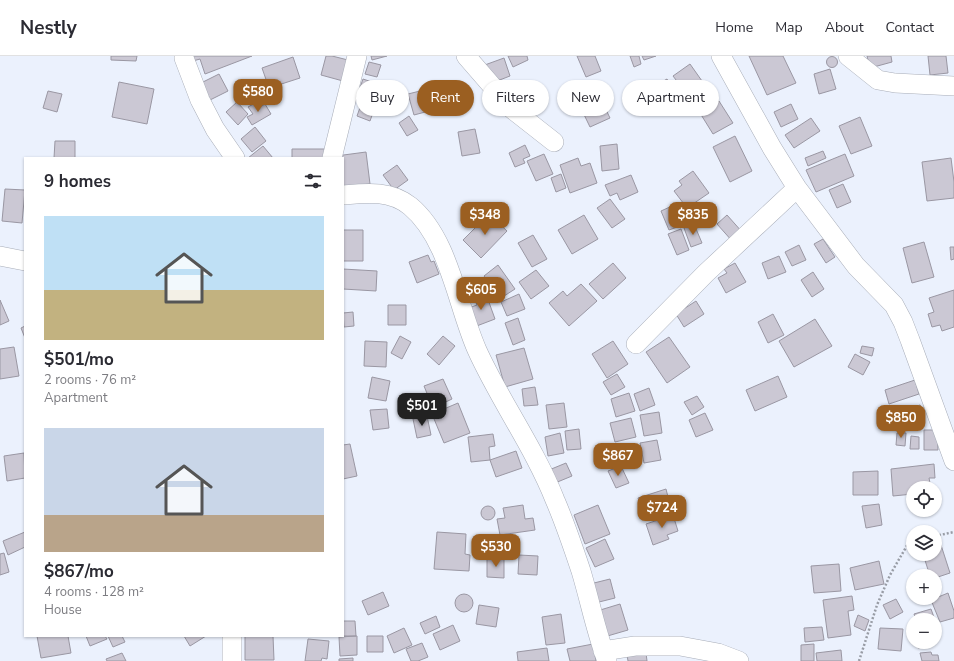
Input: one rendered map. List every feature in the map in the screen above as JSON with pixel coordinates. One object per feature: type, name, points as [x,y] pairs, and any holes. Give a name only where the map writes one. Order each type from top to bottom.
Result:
[{"type":"street","points":[[332,157],[357,56]]},
{"type":"street","points":[[466,56],[512,109],[554,142]]},
{"type":"street","points":[[721,56],[772,148],[797,188],[856,266],[894,305],[910,340],[954,461]]},
{"type":"street","points":[[848,56],[878,80],[895,83],[954,86]]},
{"type":"street","points":[[184,58],[200,100],[215,129],[233,157]]},
{"type":"street","points":[[636,344],[706,273],[797,188]]},
{"type":"street","points":[[344,195],[373,193],[386,194],[409,206],[420,216],[430,229],[440,248],[477,349],[541,468],[556,500],[581,571],[605,656],[635,646],[680,646],[718,652],[739,661]]},
{"type":"street","points":[[0,256],[24,261]]},
{"type":"street","points":[[232,637],[232,661]]},
{"type":"path","points":[[942,535],[954,532]]},
{"type":"path","points":[[858,661],[876,605],[890,575],[906,547]]},
{"type":"building","points":[[111,56],[137,56],[136,61],[111,60]]},
{"type":"building","points":[[191,56],[252,56],[205,74],[200,59],[193,61]]},
{"type":"building","points":[[326,56],[348,60],[343,81],[321,75]]},
{"type":"building","points":[[371,56],[387,56],[372,60]]},
{"type":"building","points":[[508,56],[527,56],[528,60],[513,67]]},
{"type":"building","points":[[577,56],[595,56],[601,71],[586,77]]},
{"type":"building","points":[[630,56],[639,56],[641,64],[634,67]]},
{"type":"building","points":[[642,56],[656,56],[644,60]]},
{"type":"building","points":[[749,56],[783,56],[796,83],[767,95]]},
{"type":"building","points":[[832,56],[836,58],[838,62],[836,66],[832,68],[828,66],[826,62],[828,58]]},
{"type":"building","points":[[867,56],[891,56],[892,62],[870,68]]},
{"type":"building","points":[[928,56],[946,56],[948,73],[930,75]]},
{"type":"building","points":[[293,57],[300,78],[269,88],[262,68]]},
{"type":"building","points":[[504,58],[510,76],[496,80],[482,66]]},
{"type":"building","points":[[369,62],[381,65],[377,77],[365,74]]},
{"type":"building","points":[[690,64],[701,80],[676,80],[673,76]]},
{"type":"building","points":[[830,69],[836,89],[819,94],[814,74]]},
{"type":"building","points":[[219,74],[228,91],[208,101],[199,84]]},
{"type":"building","points":[[119,82],[154,89],[147,124],[112,117]]},
{"type":"building","points":[[48,91],[62,94],[57,112],[43,108]]},
{"type":"building","points":[[417,92],[417,114],[414,115],[409,94]]},
{"type":"building","points":[[719,101],[733,123],[713,134],[702,116],[719,116]]},
{"type":"building","points":[[237,102],[248,114],[238,125],[226,112]]},
{"type":"building","points":[[257,102],[259,107],[265,104],[271,114],[252,125],[247,117],[253,114],[248,107]]},
{"type":"building","points":[[791,104],[798,119],[781,127],[774,112]]},
{"type":"building","points":[[357,116],[372,116],[370,121]]},
{"type":"building","points":[[409,116],[418,130],[407,136],[399,123]]},
{"type":"building","points":[[585,116],[609,116],[610,118],[590,127]]},
{"type":"building","points":[[860,117],[872,146],[851,154],[839,126]]},
{"type":"building","points":[[811,118],[820,131],[794,148],[785,135]]},
{"type":"building","points":[[255,127],[266,141],[252,152],[241,139]]},
{"type":"building","points":[[475,129],[480,153],[462,156],[458,132]]},
{"type":"building","points":[[735,136],[752,171],[730,182],[713,147]]},
{"type":"building","points":[[55,141],[75,141],[75,157],[54,157]]},
{"type":"building","points":[[617,144],[619,169],[602,171],[600,146]]},
{"type":"building","points":[[525,145],[530,156],[523,159],[525,163],[515,167],[509,153]]},
{"type":"building","points":[[263,146],[272,157],[249,157]]},
{"type":"building","points":[[292,149],[326,149],[326,157],[292,157]]},
{"type":"building","points":[[823,151],[826,158],[808,166],[805,158]]},
{"type":"building","points":[[366,152],[370,184],[344,187],[344,157],[336,156]]},
{"type":"building","points":[[544,154],[553,174],[536,181],[527,161]]},
{"type":"building","points":[[845,154],[854,176],[816,192],[806,170]]},
{"type":"building","points":[[578,158],[581,166],[590,163],[597,183],[570,193],[560,165]]},
{"type":"building","points":[[951,158],[954,198],[927,201],[922,162]]},
{"type":"building","points":[[397,165],[408,180],[394,190],[383,175]]},
{"type":"building","points":[[693,171],[709,193],[687,208],[674,191],[682,185],[679,181]]},
{"type":"building","points":[[561,174],[566,188],[556,192],[551,178]]},
{"type":"building","points":[[631,175],[638,192],[620,200],[617,193],[610,196],[605,185]]},
{"type":"building","points":[[843,184],[851,202],[837,208],[829,190]]},
{"type":"building","points":[[5,189],[24,190],[22,223],[2,221]]},
{"type":"building","points":[[610,199],[625,219],[612,228],[597,208]]},
{"type":"building","points":[[672,206],[680,226],[669,230],[661,211]]},
{"type":"building","points":[[489,214],[507,231],[481,258],[463,240]]},
{"type":"building","points":[[584,215],[598,239],[572,254],[558,230]]},
{"type":"building","points":[[727,215],[743,233],[733,242],[717,224]]},
{"type":"building","points":[[694,224],[702,243],[691,247],[684,228]]},
{"type":"building","points":[[681,229],[689,250],[677,255],[668,234]]},
{"type":"building","points":[[344,230],[363,230],[363,261],[344,261]]},
{"type":"building","points":[[533,235],[547,259],[532,267],[518,243]]},
{"type":"building","points":[[823,239],[835,257],[826,263],[814,244]]},
{"type":"building","points":[[924,242],[934,277],[912,283],[903,248]]},
{"type":"building","points":[[799,245],[806,260],[792,266],[785,252]]},
{"type":"building","points":[[950,247],[954,247],[954,259],[951,260]]},
{"type":"building","points":[[428,255],[431,262],[434,261],[439,274],[417,283],[409,262]]},
{"type":"building","points":[[779,256],[786,272],[768,279],[762,263]]},
{"type":"building","points":[[613,263],[626,278],[603,299],[589,284]]},
{"type":"building","points":[[735,263],[746,282],[726,293],[718,278],[727,273],[724,269]]},
{"type":"building","points":[[498,265],[515,289],[501,298],[484,276]]},
{"type":"building","points":[[344,269],[377,271],[376,291],[344,289]]},
{"type":"building","points":[[536,270],[549,286],[531,299],[519,282]]},
{"type":"building","points":[[813,272],[824,289],[812,297],[801,280]]},
{"type":"building","points":[[581,284],[597,301],[569,326],[549,303],[563,291],[567,296]]},
{"type":"building","points":[[954,290],[954,327],[942,331],[940,325],[932,327],[928,314],[934,312],[929,298]]},
{"type":"building","points":[[486,294],[495,319],[474,327],[466,309],[477,305],[474,298]]},
{"type":"building","points":[[519,294],[525,309],[507,316],[501,302]]},
{"type":"building","points":[[0,300],[9,321],[0,325]]},
{"type":"building","points":[[696,301],[704,314],[684,327],[676,314]]},
{"type":"building","points":[[388,305],[406,305],[406,325],[388,325]]},
{"type":"building","points":[[353,312],[354,326],[344,327],[344,313]]},
{"type":"building","points":[[773,314],[784,335],[768,343],[758,322]]},
{"type":"building","points":[[518,318],[525,340],[513,345],[505,323]]},
{"type":"building","points":[[815,319],[832,346],[794,367],[779,341]]},
{"type":"building","points":[[24,326],[24,336],[21,328]]},
{"type":"building","points":[[400,336],[411,342],[402,359],[391,353]]},
{"type":"building","points":[[443,336],[455,346],[439,365],[427,354]]},
{"type":"building","points":[[669,337],[690,367],[667,383],[646,352]]},
{"type":"building","points":[[365,341],[387,342],[386,367],[364,366]]},
{"type":"building","points":[[613,341],[628,364],[607,378],[592,354]]},
{"type":"building","points":[[862,346],[874,348],[872,356],[860,353]]},
{"type":"building","points":[[14,347],[19,376],[0,379],[0,349]]},
{"type":"building","points":[[524,348],[533,379],[505,387],[496,355]]},
{"type":"building","points":[[855,354],[870,362],[863,375],[848,367]]},
{"type":"building","points":[[617,374],[625,387],[611,395],[603,382]]},
{"type":"building","points":[[778,376],[787,397],[755,411],[746,390]]},
{"type":"building","points":[[372,377],[390,381],[386,401],[368,398]]},
{"type":"building","points":[[443,379],[452,399],[433,408],[424,386]]},
{"type":"building","points":[[915,380],[919,394],[889,404],[885,390]]},
{"type":"building","points":[[535,387],[538,405],[524,406],[522,389]]},
{"type":"building","points":[[649,388],[655,405],[640,411],[634,394]]},
{"type":"building","points":[[629,393],[635,411],[616,417],[611,399]]},
{"type":"building","points":[[697,396],[704,407],[692,415],[684,402]]},
{"type":"building","points":[[458,403],[470,433],[444,443],[432,414]]},
{"type":"building","points":[[564,403],[567,427],[549,429],[546,405]]},
{"type":"building","points":[[920,405],[924,416],[908,421],[905,410]]},
{"type":"building","points":[[387,409],[389,428],[373,430],[370,410]]},
{"type":"building","points":[[659,412],[662,433],[644,436],[640,415]]},
{"type":"building","points":[[705,413],[713,430],[696,437],[689,420]]},
{"type":"building","points":[[427,416],[431,435],[417,438],[413,419]]},
{"type":"building","points":[[631,418],[636,437],[615,442],[610,423]]},
{"type":"building","points":[[579,429],[581,449],[567,450],[565,431]]},
{"type":"building","points":[[924,430],[937,430],[938,450],[924,450]]},
{"type":"building","points":[[560,433],[564,453],[548,456],[545,437]]},
{"type":"building","points":[[897,433],[906,433],[905,446],[896,445]]},
{"type":"building","points":[[493,434],[495,446],[489,447],[490,460],[471,462],[468,437]]},
{"type":"building","points":[[911,436],[919,437],[919,449],[910,449]]},
{"type":"building","points":[[657,440],[661,460],[644,463],[640,443]]},
{"type":"building","points":[[350,444],[357,476],[344,479],[344,445]]},
{"type":"building","points":[[516,451],[522,468],[496,477],[490,460]]},
{"type":"building","points":[[24,453],[24,478],[7,481],[4,456]]},
{"type":"building","points":[[566,463],[572,476],[555,483],[549,470]]},
{"type":"building","points":[[934,464],[935,478],[929,478],[930,481],[906,481],[906,495],[893,496],[891,469]]},
{"type":"building","points":[[621,466],[629,483],[616,488],[608,471]]},
{"type":"building","points":[[878,471],[878,495],[853,495],[853,472]]},
{"type":"building","points":[[666,489],[671,509],[644,517],[638,498]]},
{"type":"building","points":[[879,504],[882,525],[866,528],[862,506]]},
{"type":"building","points":[[523,505],[525,519],[533,518],[535,530],[500,535],[497,519],[505,518],[503,508]]},
{"type":"building","points":[[598,505],[610,534],[585,544],[574,515]]},
{"type":"building","points":[[485,506],[491,506],[495,510],[495,516],[491,520],[485,520],[481,516],[481,510]]},
{"type":"building","points":[[673,515],[678,531],[667,535],[669,539],[653,545],[646,524]]},
{"type":"building","points":[[24,532],[24,547],[8,555],[3,541]]},
{"type":"building","points":[[437,532],[466,534],[465,554],[470,555],[469,571],[434,569]]},
{"type":"building","points":[[605,539],[614,559],[595,567],[586,548]]},
{"type":"building","points":[[942,548],[950,573],[942,576],[942,569],[928,569],[925,561],[942,561]]},
{"type":"building","points":[[4,553],[9,572],[0,575],[0,554]]},
{"type":"building","points":[[519,555],[538,556],[537,575],[518,574]]},
{"type":"building","points":[[487,558],[504,558],[504,578],[487,577]]},
{"type":"building","points":[[879,561],[884,584],[855,590],[850,568]]},
{"type":"building","points":[[839,564],[841,591],[814,593],[811,566]]},
{"type":"building","points":[[610,579],[615,598],[595,603],[590,584]]},
{"type":"building","points":[[383,592],[389,606],[368,615],[362,601]]},
{"type":"building","points":[[948,593],[954,611],[954,618],[942,621],[942,613],[936,613],[933,605],[942,605],[942,595]]},
{"type":"building","points":[[464,594],[470,597],[473,603],[470,609],[464,612],[458,609],[455,603],[458,597]]},
{"type":"building","points":[[852,596],[854,610],[848,611],[851,635],[828,638],[823,600]]},
{"type":"building","points":[[896,599],[903,612],[890,619],[883,605]]},
{"type":"building","points":[[620,604],[628,630],[604,637],[597,611]]},
{"type":"building","points":[[479,605],[499,608],[496,627],[476,624]]},
{"type":"building","points":[[931,609],[932,613],[917,613]]},
{"type":"building","points":[[561,614],[565,643],[546,645],[542,617]]},
{"type":"building","points":[[858,615],[869,620],[865,631],[854,626]]},
{"type":"building","points":[[436,616],[440,627],[425,634],[420,623]]},
{"type":"building","points":[[344,621],[355,621],[356,636],[344,636]]},
{"type":"building","points":[[453,625],[460,641],[440,650],[433,634]]},
{"type":"building","points":[[822,627],[824,640],[805,642],[804,628]]},
{"type":"building","points":[[404,628],[412,645],[394,653],[387,636]]},
{"type":"building","points":[[880,628],[903,629],[901,651],[878,649]]},
{"type":"building","points":[[357,636],[357,655],[340,656],[339,637]]},
{"type":"building","points":[[367,636],[383,636],[383,652],[367,652]]},
{"type":"building","points":[[37,637],[68,637],[71,653],[41,658]]},
{"type":"building","points":[[86,637],[106,637],[107,639],[90,646]]},
{"type":"building","points":[[108,637],[122,637],[125,642],[113,647]]},
{"type":"building","points":[[185,637],[204,637],[190,646]]},
{"type":"building","points":[[245,637],[273,637],[274,660],[245,660]]},
{"type":"building","points":[[308,639],[329,641],[327,659],[322,658],[321,661],[305,661]]},
{"type":"building","points":[[422,643],[428,657],[418,661],[411,661],[406,649]]},
{"type":"building","points":[[593,644],[596,661],[570,661],[567,649]]},
{"type":"building","points":[[814,644],[814,661],[801,661],[801,645]]},
{"type":"building","points":[[547,648],[549,661],[518,661],[517,652]]},
{"type":"building","points":[[841,650],[842,661],[817,661],[816,653]]},
{"type":"building","points":[[931,652],[932,655],[938,655],[939,661],[922,661],[920,653]]},
{"type":"building","points":[[122,653],[126,661],[107,661],[106,659]]},
{"type":"building","points":[[646,653],[647,661],[628,661],[627,655]]},
{"type":"building","points":[[353,658],[353,661],[339,661],[339,659]]}]
